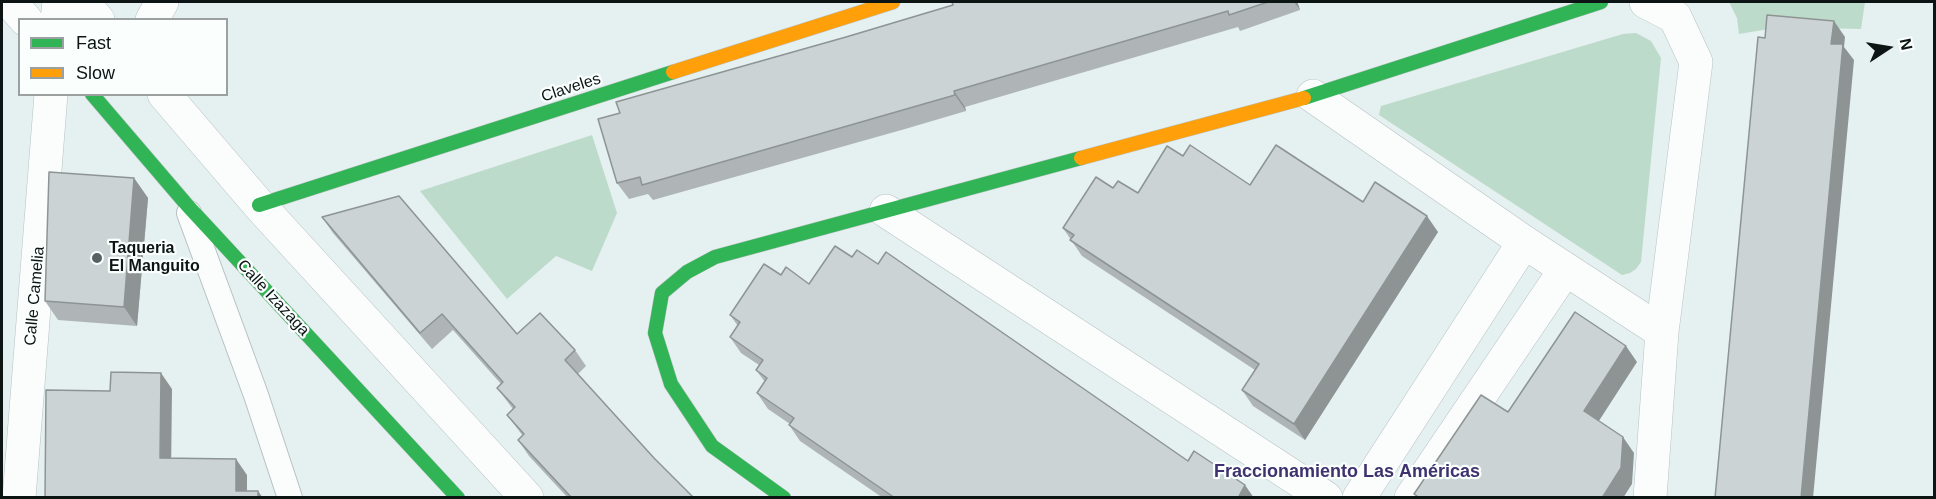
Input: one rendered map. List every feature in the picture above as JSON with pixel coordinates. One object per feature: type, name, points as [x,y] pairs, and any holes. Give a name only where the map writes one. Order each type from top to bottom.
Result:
[{"type":"street","points":[[10,2],[24,18]]},
{"type":"street","points":[[57,18],[59,2]]},
{"type":"street","points":[[82,2],[96,18]]},
{"type":"street","points":[[153,18],[162,2]]},
{"type":"street","name":"Claveles","points":[[259,205],[893,2]]},
{"type":"street","points":[[784,498],[712,446],[670,384],[655,333],[662,293],[687,272],[715,257],[1313,96],[1601,2]]},
{"type":"street","points":[[1647,2],[1675,17],[1696,62],[1662,332],[1650,498]]},
{"type":"street","name":"Calle Camelia","points":[[19,498],[51,96]]},
{"type":"street","name":"Calle Izazaga","points":[[94,96],[186,206],[458,498]]},
{"type":"street","points":[[166,96],[259,205],[527,498]]},
{"type":"street","points":[[1313,96],[1565,270],[1662,332]]},
{"type":"street","points":[[886,211],[1326,498]]},
{"type":"street","points":[[1359,498],[1524,242]]},
{"type":"street","points":[[1411,498],[1565,270]]},
{"type":"lane","points":[[186,206],[256,395],[290,498]]},
{"type":"green space","points":[[1729,2],[1865,2],[1861,29],[1781,27],[1739,34],[1737,18]]},
{"type":"green space","points":[[1636,33],[1651,41],[1661,58],[1641,262],[1630,273],[1622,275],[1379,115],[1381,106],[1623,34]]},
{"type":"green space","points":[[592,135],[617,213],[592,271],[556,256],[507,299],[420,191]]},
{"type":"building","points":[[952,2],[1268,2],[1229,15],[1228,11],[1060,60],[954,91],[955,95],[642,185],[640,177],[617,183],[598,119],[620,113],[616,102],[846,37],[953,5]]},
{"type":"building","points":[[1767,15],[1834,21],[1831,44],[1843,44],[1801,498],[1715,498],[1758,37],[1765,38]]},
{"type":"building","points":[[1190,145],[1250,185],[1276,145],[1363,202],[1375,182],[1427,216],[1294,424],[1242,390],[1259,364],[1070,240],[1074,235],[1063,228],[1096,177],[1113,188],[1118,181],[1138,193],[1167,146],[1183,156]]},
{"type":"building","name":"Taqueria El Manguito","points":[[49,172],[134,178],[124,307],[45,301]]},
{"type":"building","points":[[399,196],[517,334],[540,313],[575,350],[565,360],[654,458],[694,498],[572,498],[518,440],[524,434],[507,415],[515,407],[497,388],[503,382],[442,314],[420,333],[322,217]]},
{"type":"building","points":[[835,246],[852,257],[857,250],[878,264],[886,252],[1188,461],[1194,451],[1245,485],[1238,498],[895,498],[789,425],[794,418],[757,393],[767,378],[756,370],[763,360],[730,337],[740,322],[730,315],[764,264],[781,275],[786,267],[809,284]]},
{"type":"building","points":[[1575,312],[1626,346],[1584,411],[1623,437],[1621,468],[1602,498],[1420,498],[1414,494],[1481,395],[1508,412]]},
{"type":"building","points":[[111,372],[161,373],[160,458],[236,459],[236,491],[258,491],[258,498],[45,498],[46,390],[110,391]]},
{"type":"traffic: fast","points":[[1304,98],[1601,2]]},
{"type":"traffic: fast","points":[[259,205],[673,72]]},
{"type":"traffic: fast","points":[[94,96],[187,205],[458,498]]},
{"type":"traffic: fast","points":[[784,498],[712,446],[671,384],[655,333],[662,293],[687,272],[715,257],[1081,158]]},
{"type":"traffic: slow","points":[[673,72],[893,2]]},
{"type":"traffic: slow","points":[[1081,158],[1304,98]]},
{"type":"place","name":"Taqueria El Manguito","points":[[97,258]]},
{"type":"district","name":"Fraccionamiento Las Américas","points":[[1347,472]]}]
